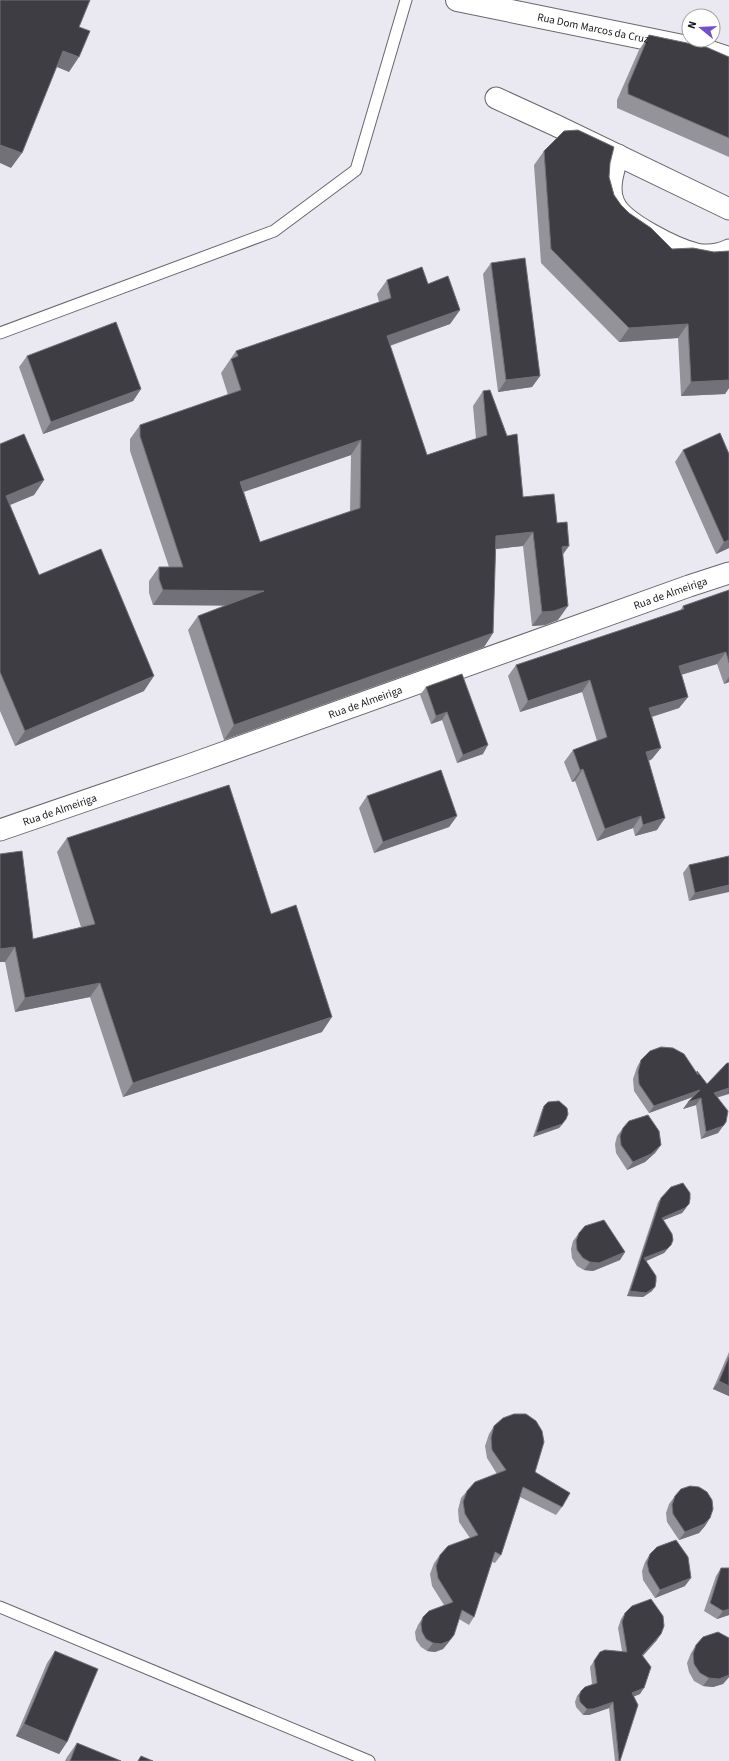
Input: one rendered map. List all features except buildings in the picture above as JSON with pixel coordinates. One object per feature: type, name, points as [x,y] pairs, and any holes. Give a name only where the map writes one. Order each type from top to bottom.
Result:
[{"type":"street","name":"Rua Dom Marcos da Cruz","points":[[457,0],[707,51],[729,58]]},
{"type":"street","points":[[496,98],[729,209]]},
{"type":"street","points":[[618,155],[612,175],[611,189],[614,204],[628,221],[678,248],[697,254],[720,254],[729,250]]},
{"type":"street","name":"Rua de Almeiriga","points":[[0,830],[729,573]]},
{"type":"lane","points":[[0,333],[274,231],[356,170],[406,0]]},
{"type":"lane","points":[[0,1607],[369,1761]]}]
